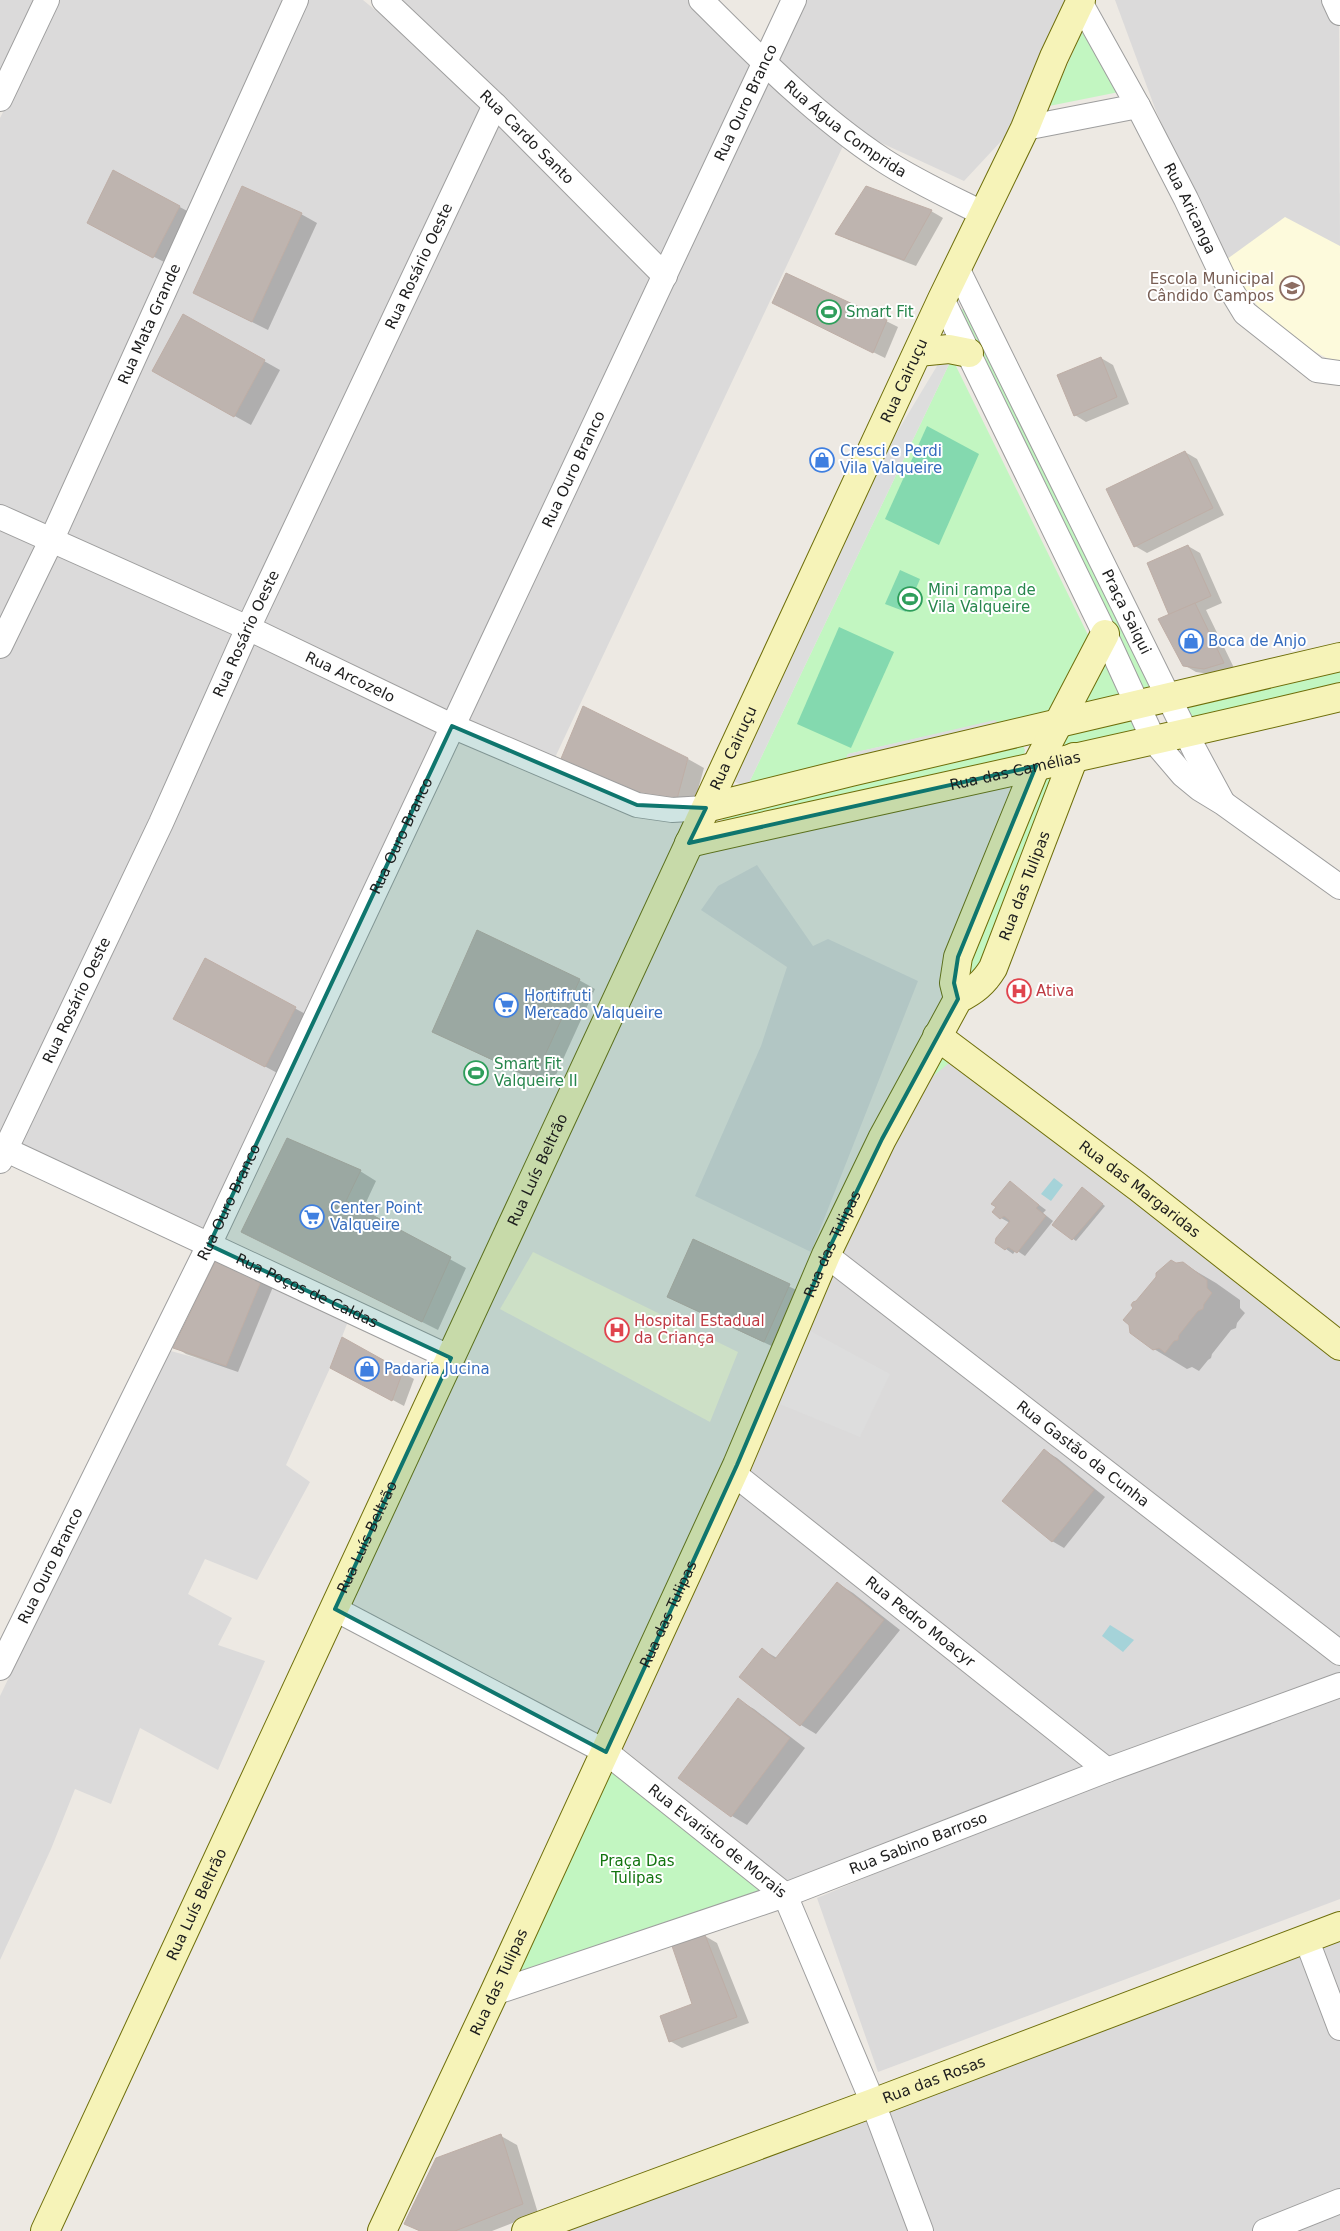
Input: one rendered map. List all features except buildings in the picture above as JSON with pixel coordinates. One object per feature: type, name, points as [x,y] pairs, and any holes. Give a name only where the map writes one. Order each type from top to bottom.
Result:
[{"type":"street","points":[[1,95],[47,0]]},
{"type":"street","name":"Rua Mata Grande","points":[[0,646],[51,541],[296,0]]},
{"type":"street","name":"Rua Cardo Santo","points":[[384,0],[494,105],[665,276]]},
{"type":"street","name":"Rua Água Comprida","points":[[701,0],[765,64],[846,133],[884,160],[984,214]]},
{"type":"street","name":"Rua Ouro Branco","points":[[0,1668],[209,1245],[794,0]]},
{"type":"street","points":[[1334,0],[1340,13]]},
{"type":"street","name":"Rua Aricanga","points":[[1081,1],[1186,199],[1222,276],[1245,314],[1317,370],[1340,373]]},
{"type":"street","name":"Rua Cairuçu","points":[[689,843],[942,298],[958,270],[1025,128],[1054,57],[1081,1]]},
{"type":"street","name":"Rua Rosário Oeste","points":[[2,1152],[157,831],[248,628],[494,105]]},
{"type":"street","points":[[1025,128],[1138,106]]},
{"type":"street","name":"Praça Saiqui","points":[[958,270],[1168,698],[1223,803]]},
{"type":"street","name":"Praça Saiqui","points":[[942,298],[1105,634],[1154,741],[1183,775],[1200,789],[1223,803],[1340,887]]},
{"type":"street","points":[[918,352],[949,349],[969,353]]},
{"type":"street","points":[[1042,504],[1067,491]]},
{"type":"street","name":"Rua Arcozelo","points":[[0,518],[248,628],[452,726],[637,805],[672,810],[706,808]]},
{"type":"street","points":[[958,999],[954,983],[958,956],[1036,766],[1105,634]]},
{"type":"street","points":[[706,808],[1340,657]]},
{"type":"street","name":"Rua das Camélias","points":[[689,843],[1074,757],[1154,741],[1340,698]]},
{"type":"street","name":"Rua das Tulipas","points":[[389,2226],[733,1473],[826,1255],[882,1139],[958,999],[972,992],[984,982],[993,968],[1074,757]]},
{"type":"street","name":"Rua Luís Beltrão","points":[[45,2231],[689,843]]},
{"type":"street","name":"Rua das Margaridas","points":[[937,1036],[1145,1193],[1340,1346]]},
{"type":"street","name":"Rua Poços de Caldas","points":[[2,1152],[209,1245],[451,1358]]},
{"type":"street","name":"Rua Gastão da Cunha","points":[[826,1255],[1340,1653]]},
{"type":"street","name":"Rua Pedro Moacyr","points":[[733,1473],[1107,1770]]},
{"type":"street","name":"Rua Evaristo de Morais","points":[[335,1609],[606,1752],[785,1895],[873,2103],[921,2231]]},
{"type":"street","name":"Rua Sabino Barroso","points":[[494,1993],[785,1895],[1107,1770],[1340,1685]]},
{"type":"street","name":"Rua das Rosas","points":[[533,2230],[1340,1926]]},
{"type":"street","points":[[1306,1938],[1340,2028]]},
{"type":"street","points":[[1265,2231],[1340,2201]]},
{"type":"highlighted area","points":[[452,726],[637,805],[706,808],[689,843],[1036,766],[958,957],[954,983],[958,999],[882,1139],[826,1255],[737,1465],[606,1752],[335,1609],[451,1358],[209,1245]]},
{"type":"shaded area","points":[[0,0],[47,0],[0,99]]},
{"type":"shaded area","points":[[60,0],[363,0],[484,100],[384,0],[709,0],[765,63],[796,0],[1074,0],[1005,137],[964,181],[851,129],[551,766],[452,726],[209,1245],[0,1147],[0,118]]},
{"type":"shaded area","points":[[1115,0],[1339,0],[1340,248],[1223,262],[1156,111]]},
{"type":"shaded area","name":"Escola Municipal Cândido Campos","points":[[1285,217],[1340,246],[1340,361],[1327,358],[1306,347],[1264,314],[1223,262]]},
{"type":"shaded area","points":[[952,358],[747,787],[733,781],[893,439],[940,361]]},
{"type":"shaded area","points":[[995,720],[1004,728],[843,765],[848,754]]},
{"type":"shaded area","points":[[757,865],[813,946],[828,939],[918,981],[811,1252],[695,1196],[761,1046],[787,967],[701,910],[718,886]]},
{"type":"shaded area","points":[[937,1042],[1340,1351],[1340,1678],[789,1884],[621,1747],[739,1466]]},
{"type":"shaded area","name":"Hospital Estadual da Criança","points":[[533,1252],[738,1352],[710,1422],[500,1309]]},
{"type":"shaded area","points":[[264,1274],[350,1316],[330,1368],[286,1465],[310,1482],[257,1580],[205,1559],[188,1594],[232,1618],[218,1645],[265,1661],[218,1770],[140,1728],[111,1804],[75,1789],[51,1849],[0,1960],[0,1696],[167,1350],[226,1366]]},
{"type":"shaded area","points":[[803,1327],[890,1374],[860,1437],[770,1400]]},
{"type":"shaded area","points":[[1340,1679],[1340,1899],[878,2072],[817,1898]]},
{"type":"shaded area","points":[[1340,1937],[1340,2231],[535,2231]]},
{"type":"green space","points":[[1082,32],[1119,92],[1049,106]]},
{"type":"green space","points":[[964,309],[1151,688],[1144,692],[958,310]]},
{"type":"green space","points":[[952,358],[1090,639],[1048,718],[1004,728],[994,721],[848,754],[843,765],[747,787]]},
{"type":"green space","points":[[927,426],[979,454],[939,545],[885,519]]},
{"type":"green space","points":[[900,570],[920,579],[906,612],[885,604]]},
{"type":"green space","points":[[839,627],[894,652],[851,748],[797,724]]},
{"type":"green space","points":[[1099,664],[1105,664],[1121,695],[1074,714]]},
{"type":"green space","points":[[1340,667],[1340,689],[1193,724],[1186,708],[1188,705]]},
{"type":"green space","points":[[1130,716],[1136,727],[1135,731],[1066,747],[1062,742],[1063,736]]},
{"type":"green space","points":[[1022,744],[1025,750],[1024,756],[724,825],[722,817]]},
{"type":"green space","points":[[1061,771],[975,979],[962,974],[1040,776]]},
{"type":"green space","points":[[933,1051],[954,1059],[932,1077],[927,1067]]},
{"type":"green space","name":"Praça Das Tulipas","points":[[614,1767],[768,1894],[516,1978]]},
{"type":"water","points":[[1054,1178],[1063,1185],[1051,1201],[1041,1194]]},
{"type":"water","points":[[1110,1625],[1134,1640],[1123,1652],[1102,1636]]},
{"type":"place","name":"Escola Municipal Cândido Campos","points":[[1292,288]]},
{"type":"place","name":"Smart Fit","points":[[829,312]]},
{"type":"place","name":"Cresci e Perdi Vila Valqueire","points":[[822,460]]},
{"type":"place","name":"Mini rampa de Vila Valqueire","points":[[910,599]]},
{"type":"place","name":"Boca de Anjo","points":[[1191,641]]},
{"type":"place","name":"Ativa","points":[[1019,991]]},
{"type":"place","name":"Hortifruti Mercado Valqueire","points":[[506,1005]]},
{"type":"place","name":"Smart Fit Valqueire II","points":[[476,1073]]},
{"type":"place","name":"Center Point Valqueire","points":[[312,1217]]},
{"type":"place","name":"Hospital Estadual da Criança","points":[[617,1330]]},
{"type":"place","name":"Padaria Jucina","points":[[367,1369]]}]
